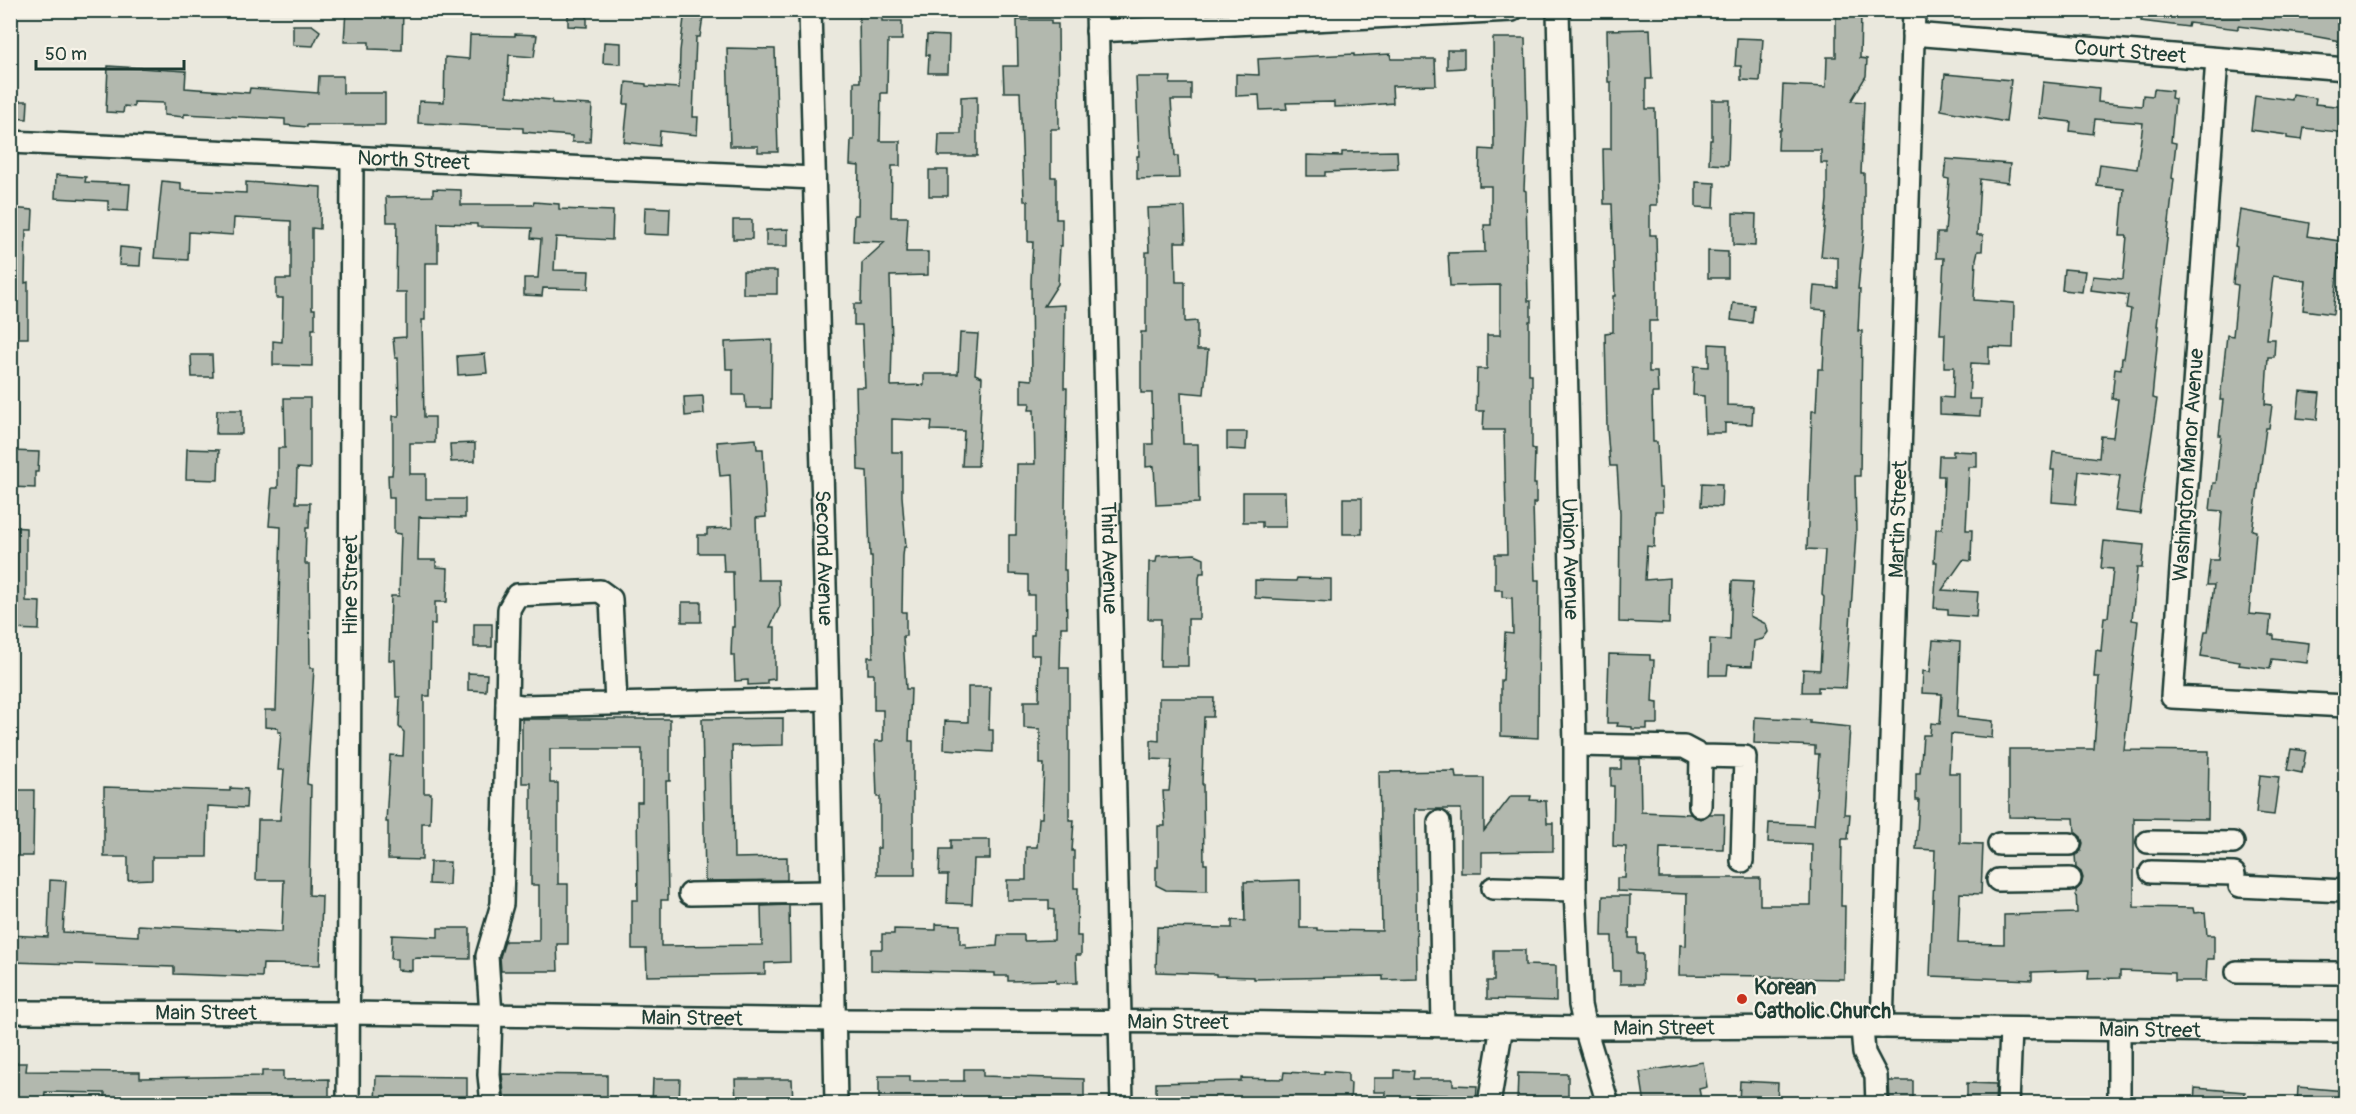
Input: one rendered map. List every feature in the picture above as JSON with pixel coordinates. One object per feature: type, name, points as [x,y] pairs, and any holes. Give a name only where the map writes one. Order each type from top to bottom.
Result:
[{"type":"street","name":"Second Avenue","points":[[810,10],[836,1104]]},
{"type":"street","points":[[1097,21],[1512,10]]},
{"type":"street","name":"Union Avenue","points":[[1558,10],[1575,745],[1575,890],[1580,1005],[1608,1104]]},
{"type":"street","name":"Martin Street","points":[[1877,1104],[1876,1076],[1864,1053],[1872,1028],[1914,10]]},
{"type":"street","name":"Third Avenue","points":[[1097,21],[1122,1104]]},
{"type":"street","name":"Court Street","points":[[1913,34],[2346,69]]},
{"type":"street","name":"Washington Manor Avenue","points":[[2217,59],[2172,697],[2346,706]]},
{"type":"street","name":"North Street","points":[[10,142],[814,178]]},
{"type":"street","name":"Hine Street","points":[[348,1104],[352,157]]},
{"type":"street","points":[[492,1104],[489,1075],[490,1015],[487,956],[502,904],[509,609],[517,595],[600,591],[611,599],[616,703]]},
{"type":"street","points":[[507,703],[521,706],[828,699]]},
{"type":"street","points":[[1575,745],[1684,747],[1701,756],[1745,757],[1742,861]]},
{"type":"street","points":[[1700,806],[1701,756]]},
{"type":"street","points":[[1439,822],[1443,1025]]},
{"type":"street","points":[[2148,842],[2234,843]]},
{"type":"street","points":[[1999,844],[2070,844]]},
{"type":"street","points":[[2151,872],[2344,891]]},
{"type":"street","points":[[1998,880],[2070,879]]},
{"type":"street","points":[[1493,888],[1575,890]]},
{"type":"street","points":[[690,894],[830,891]]},
{"type":"street","points":[[2236,972],[2336,974]]},
{"type":"street","name":"Main Street","points":[[10,1012],[349,1013],[1585,1028],[2346,1032]]},
{"type":"street","points":[[1489,1104],[1502,1026]]},
{"type":"street","points":[[2008,1104],[2011,1029]]},
{"type":"street","points":[[2119,1030],[2120,1104]]},
{"type":"building","points":[[346,10],[403,10],[402,50],[369,49],[369,42],[344,42]]},
{"type":"building","points":[[568,10],[587,10],[587,27],[568,26]]},
{"type":"building","points":[[685,10],[697,10],[697,15],[703,16],[700,37],[696,37],[693,117],[698,117],[697,135],[660,131],[659,146],[624,142],[628,104],[624,104],[626,82],[679,88],[680,51]]},
{"type":"building","points":[[859,10],[882,10],[882,21],[902,21],[902,40],[888,40],[887,93],[881,93],[880,141],[900,141],[900,166],[892,166],[891,217],[908,217],[906,252],[928,252],[928,275],[890,276],[891,386],[924,385],[924,374],[958,374],[960,333],[978,334],[975,374],[982,377],[978,466],[962,466],[964,431],[931,430],[932,421],[892,419],[892,452],[902,452],[902,496],[906,547],[904,547],[903,556],[902,612],[906,612],[906,636],[903,636],[906,689],[911,689],[909,741],[913,741],[915,875],[877,875],[877,848],[880,848],[880,797],[877,797],[875,741],[883,741],[883,710],[874,710],[874,674],[868,674],[868,657],[873,657],[872,556],[870,556],[867,471],[858,470],[856,387],[865,387],[862,325],[854,325],[854,304],[861,304],[862,263],[885,242],[853,241],[854,215],[858,215],[859,166],[850,165],[851,140],[854,140],[854,82],[860,82]]},
{"type":"building","points":[[2142,10],[2346,10],[2346,42],[2238,26],[2238,29],[2189,23],[2188,27],[2141,21]]},
{"type":"building","points":[[1836,12],[1861,12],[1860,58],[1867,59],[1866,76],[1851,101],[1864,102],[1861,173],[1864,173],[1864,227],[1858,289],[1860,289],[1858,331],[1862,331],[1860,476],[1855,476],[1856,532],[1846,688],[1818,687],[1818,692],[1802,692],[1803,669],[1820,670],[1824,597],[1822,595],[1825,550],[1807,549],[1812,411],[1816,411],[1818,369],[1823,369],[1826,310],[1812,309],[1814,286],[1838,288],[1838,258],[1821,256],[1827,200],[1827,163],[1821,163],[1821,150],[1778,150],[1779,130],[1781,130],[1783,85],[1826,87],[1827,57],[1836,57]]},
{"type":"building","points":[[1017,20],[1051,20],[1051,24],[1058,24],[1059,129],[1051,129],[1051,177],[1056,177],[1056,219],[1062,219],[1062,246],[1060,246],[1058,284],[1044,306],[1065,305],[1064,388],[1067,388],[1064,570],[1066,570],[1067,627],[1061,627],[1060,668],[1069,668],[1069,820],[1074,820],[1072,851],[1074,851],[1074,888],[1078,888],[1077,936],[1081,936],[1081,955],[1076,955],[1077,983],[1056,983],[1056,980],[1008,981],[1008,976],[995,976],[995,973],[871,970],[871,949],[882,949],[882,934],[894,934],[894,929],[936,930],[936,924],[960,925],[960,944],[966,944],[966,948],[997,946],[998,935],[1024,935],[1024,941],[1054,940],[1054,910],[1049,909],[1049,900],[1007,900],[1007,880],[1026,880],[1026,847],[1037,847],[1039,818],[1042,818],[1044,764],[1040,764],[1040,729],[1024,728],[1024,701],[1039,701],[1040,655],[1031,655],[1031,635],[1034,635],[1034,595],[1028,595],[1028,575],[1009,574],[1009,535],[1016,535],[1017,464],[1035,464],[1034,410],[1029,410],[1030,403],[1021,403],[1021,379],[1032,380],[1033,242],[1028,242],[1028,201],[1024,201],[1020,92],[1004,92],[1003,66],[1018,66]]},
{"type":"building","points":[[293,25],[312,25],[320,31],[313,46],[293,45]]},
{"type":"building","points":[[1650,29],[1652,79],[1646,79],[1646,109],[1655,109],[1657,205],[1650,205],[1650,235],[1656,235],[1657,321],[1649,321],[1649,372],[1657,372],[1658,393],[1652,393],[1653,442],[1657,442],[1659,488],[1662,488],[1663,511],[1655,511],[1654,547],[1647,546],[1645,580],[1670,578],[1669,624],[1619,622],[1620,513],[1617,466],[1610,466],[1607,428],[1605,333],[1613,332],[1613,296],[1615,296],[1612,204],[1604,204],[1603,149],[1611,149],[1611,82],[1608,82],[1607,30]]},
{"type":"building","points":[[515,34],[537,35],[534,57],[509,55],[507,96],[552,100],[552,103],[592,105],[590,142],[572,142],[572,136],[523,132],[523,128],[418,123],[419,101],[444,102],[445,57],[469,59],[470,35],[515,36]]},
{"type":"building","points":[[927,35],[949,36],[948,73],[928,73]]},
{"type":"building","points":[[1493,38],[1525,38],[1527,118],[1524,190],[1526,191],[1528,301],[1531,301],[1529,374],[1532,374],[1532,448],[1535,449],[1536,503],[1533,503],[1535,580],[1539,580],[1538,738],[1501,736],[1501,680],[1503,680],[1505,633],[1513,634],[1512,598],[1502,597],[1502,590],[1495,590],[1495,554],[1507,554],[1504,430],[1483,430],[1484,411],[1476,411],[1477,369],[1487,369],[1487,335],[1500,335],[1500,285],[1450,286],[1448,253],[1485,252],[1484,225],[1491,225],[1491,186],[1479,186],[1480,149],[1494,150]]},
{"type":"building","points":[[1737,38],[1763,39],[1760,81],[1741,80],[1741,66],[1735,66]]},
{"type":"building","points":[[604,42],[621,43],[621,64],[603,63]]},
{"type":"building","points":[[727,48],[775,49],[778,152],[758,152],[758,146],[730,146]]},
{"type":"building","points":[[1447,50],[1464,50],[1464,68],[1447,69]]},
{"type":"building","points":[[1354,54],[1354,56],[1390,54],[1391,59],[1435,59],[1436,85],[1392,86],[1393,103],[1360,106],[1334,107],[1334,102],[1286,103],[1287,109],[1260,110],[1259,95],[1236,96],[1236,74],[1259,75],[1258,59]]},
{"type":"building","points":[[108,66],[186,71],[185,88],[249,93],[250,88],[318,93],[319,76],[343,76],[343,93],[385,93],[385,125],[307,125],[307,127],[285,125],[285,119],[184,114],[184,117],[164,115],[164,103],[134,102],[134,107],[124,106],[123,113],[106,112]]},
{"type":"building","points":[[1945,74],[2011,80],[2006,122],[1941,110]]},
{"type":"building","points":[[1136,77],[1171,77],[1170,84],[1191,84],[1191,100],[1171,100],[1179,178],[1137,179],[1137,156],[1139,156]]},
{"type":"building","points":[[2043,82],[2099,88],[2098,102],[2142,106],[2143,95],[2153,96],[2154,89],[2172,91],[2171,98],[2175,99],[2171,142],[2176,143],[2172,178],[2174,179],[2157,326],[2159,326],[2152,398],[2157,399],[2140,514],[2115,511],[2120,476],[2079,471],[2076,504],[2052,502],[2054,470],[2051,470],[2053,452],[2099,458],[2101,436],[2113,437],[2118,399],[2112,399],[2115,368],[2121,369],[2122,358],[2124,358],[2131,309],[2126,308],[2128,295],[2091,290],[2093,276],[2123,279],[2127,236],[2120,236],[2124,189],[2097,186],[2100,164],[2137,169],[2143,123],[2095,119],[2093,134],[2070,131],[2071,122],[2039,118]]},
{"type":"building","points":[[2293,94],[2316,98],[2315,104],[2346,107],[2346,133],[2304,128],[2302,140],[2287,138],[2287,135],[2251,130],[2255,95],[2292,100]]},
{"type":"building","points":[[977,96],[977,156],[938,156],[939,134],[961,134],[961,97]]},
{"type":"building","points":[[1712,100],[1730,100],[1728,165],[1709,164],[1710,140],[1712,140]]},
{"type":"building","points":[[10,101],[28,101],[27,119],[10,118]]},
{"type":"building","points":[[1397,151],[1398,169],[1325,172],[1325,176],[1307,176],[1307,155],[1342,156],[1342,152]]},
{"type":"building","points":[[1946,159],[2010,164],[2008,183],[1980,179],[1977,235],[1983,235],[1982,251],[1978,251],[1976,259],[1974,300],[2014,303],[2013,348],[1989,347],[1989,364],[1971,363],[1969,399],[1981,399],[1980,416],[1940,414],[1940,397],[1953,398],[1954,367],[1944,367],[1945,334],[1940,334],[1944,258],[1936,258],[1937,233],[1945,233],[1949,179],[1944,178]]},
{"type":"building","points":[[929,170],[948,170],[948,196],[929,196]]},
{"type":"building","points":[[56,175],[86,177],[85,182],[130,184],[128,211],[108,210],[108,201],[55,198]]},
{"type":"building","points":[[162,181],[181,183],[181,190],[246,193],[246,182],[321,187],[320,229],[312,228],[312,309],[315,309],[315,329],[312,329],[312,366],[273,365],[273,341],[282,342],[283,298],[276,298],[276,279],[291,279],[291,221],[234,218],[233,235],[189,232],[188,260],[154,258]]},
{"type":"building","points":[[1696,182],[1715,183],[1714,208],[1696,207]]},
{"type":"building","points":[[433,189],[461,190],[461,205],[533,205],[534,202],[559,204],[559,209],[613,211],[612,240],[556,237],[554,270],[589,271],[588,289],[543,288],[542,296],[524,295],[524,278],[538,278],[541,239],[531,238],[532,228],[477,227],[477,224],[438,223],[438,263],[425,263],[425,320],[422,320],[424,417],[435,417],[435,443],[410,443],[410,474],[426,474],[426,499],[465,499],[465,518],[419,517],[418,560],[436,560],[436,567],[448,568],[447,602],[435,602],[435,624],[431,624],[430,696],[424,696],[424,793],[431,793],[430,823],[422,823],[422,860],[388,859],[388,822],[386,822],[390,755],[403,756],[404,732],[399,727],[400,697],[396,697],[395,660],[389,660],[391,596],[399,596],[401,534],[394,533],[394,498],[389,498],[388,475],[392,475],[393,416],[399,416],[398,358],[395,358],[393,338],[406,337],[406,292],[396,292],[397,222],[387,222],[386,197],[433,196]]},
{"type":"building","points":[[645,207],[670,208],[669,235],[644,234]]},
{"type":"building","points":[[1185,207],[1186,242],[1175,242],[1176,282],[1185,282],[1185,322],[1197,321],[1197,350],[1208,350],[1204,394],[1181,392],[1183,444],[1198,444],[1199,503],[1156,505],[1154,466],[1146,467],[1146,444],[1153,444],[1152,393],[1141,393],[1141,332],[1146,332],[1146,252],[1149,252],[1147,208]]},
{"type":"building","points":[[10,208],[33,210],[32,230],[26,230],[25,283],[28,282],[28,338],[10,338]]},
{"type":"building","points":[[2240,210],[2309,223],[2307,236],[2346,242],[2344,259],[2339,258],[2333,314],[2303,310],[2306,281],[2273,276],[2266,339],[2275,339],[2274,357],[2268,357],[2265,404],[2272,405],[2269,428],[2266,428],[2252,530],[2256,531],[2249,614],[2271,616],[2269,635],[2274,635],[2274,639],[2309,643],[2307,663],[2272,659],[2270,669],[2239,665],[2240,662],[2201,656],[2205,631],[2208,631],[2214,585],[2207,585],[2210,560],[2218,560],[2222,511],[2210,510],[2213,483],[2216,483],[2221,435],[2219,435],[2223,400],[2220,400],[2227,335],[2233,336],[2238,285],[2233,284],[2237,247],[2235,246]]},
{"type":"building","points":[[1733,213],[1756,214],[1755,246],[1733,245]]},
{"type":"building","points":[[733,220],[752,220],[752,239],[733,239]]},
{"type":"building","points":[[788,229],[788,246],[766,246],[766,230]]},
{"type":"building","points":[[120,247],[141,249],[140,266],[119,265]]},
{"type":"building","points":[[1708,251],[1728,252],[1728,278],[1708,278]]},
{"type":"building","points":[[2064,269],[2085,271],[2082,292],[2062,290]]},
{"type":"building","points":[[743,271],[777,271],[777,294],[743,294]]},
{"type":"building","points":[[1733,303],[1754,305],[1752,323],[1731,320]]},
{"type":"building","points":[[772,340],[771,408],[746,408],[745,395],[733,395],[733,369],[726,369],[725,342]]},
{"type":"building","points":[[1709,344],[1727,345],[1727,405],[1753,406],[1752,424],[1725,423],[1725,433],[1705,433],[1704,396],[1693,395],[1694,366],[1709,367]]},
{"type":"building","points":[[485,354],[487,373],[458,375],[457,356]]},
{"type":"building","points":[[191,355],[212,355],[213,377],[192,377]]},
{"type":"building","points":[[2300,391],[2320,393],[2317,420],[2297,418]]},
{"type":"building","points":[[703,396],[704,414],[685,416],[684,397]]},
{"type":"building","points":[[284,398],[310,398],[310,469],[297,468],[296,503],[310,503],[309,528],[306,528],[305,564],[309,564],[310,668],[314,668],[307,784],[311,785],[309,895],[322,896],[320,965],[263,964],[262,977],[174,974],[174,967],[12,962],[10,935],[48,937],[50,880],[66,881],[63,932],[138,936],[138,925],[282,932],[284,880],[256,880],[258,820],[280,820],[284,770],[278,770],[281,732],[278,732],[278,728],[265,727],[265,710],[276,710],[281,527],[269,526],[272,488],[278,488],[278,448],[285,448]]},
{"type":"building","points":[[217,410],[242,410],[242,434],[216,434]]},
{"type":"building","points":[[1227,432],[1247,432],[1246,450],[1227,449]]},
{"type":"building","points":[[756,439],[757,449],[763,449],[766,517],[756,518],[758,580],[779,580],[780,606],[770,627],[775,627],[775,679],[767,680],[767,684],[748,685],[748,680],[735,681],[734,655],[731,655],[732,627],[734,627],[733,572],[724,572],[723,553],[698,553],[698,535],[707,535],[707,529],[732,528],[730,475],[720,476],[717,442]]},
{"type":"building","points":[[475,443],[475,461],[451,462],[450,444]]},
{"type":"building","points":[[187,449],[219,450],[218,480],[186,479]]},
{"type":"building","points":[[10,451],[39,452],[35,488],[10,487]]},
{"type":"building","points":[[1953,451],[1977,452],[1977,467],[1969,467],[1966,530],[1972,530],[1971,561],[1963,560],[1942,590],[1978,592],[1976,617],[1948,615],[1948,609],[1934,608],[1937,562],[1934,562],[1936,529],[1942,529],[1944,476],[1938,476],[1939,456],[1953,456]]},
{"type":"building","points":[[1702,483],[1722,484],[1721,507],[1701,506]]},
{"type":"building","points":[[1243,492],[1285,492],[1286,527],[1262,527],[1262,522],[1243,522]]},
{"type":"building","points":[[1343,498],[1362,498],[1362,534],[1343,534]]},
{"type":"building","points":[[10,527],[26,528],[26,601],[40,602],[39,630],[10,629]]},
{"type":"building","points":[[2104,541],[2144,545],[2142,568],[2137,568],[2132,620],[2138,621],[2124,750],[2209,751],[2208,819],[2134,818],[2134,907],[2193,908],[2194,913],[2205,912],[2207,935],[2214,935],[2214,959],[2207,959],[2206,981],[2175,981],[2175,973],[2120,971],[2120,978],[2088,979],[2089,970],[2032,972],[2032,980],[1930,976],[1935,850],[1916,849],[1919,800],[1916,800],[1916,773],[1920,773],[1923,735],[1930,735],[1931,723],[1940,724],[1942,694],[1922,693],[1923,671],[1930,672],[1933,640],[1960,642],[1957,717],[1993,721],[1992,738],[1951,734],[1949,773],[1960,773],[1960,843],[1983,844],[1981,894],[1960,893],[1958,943],[2004,944],[2004,915],[2077,913],[2076,890],[2083,878],[2081,872],[2076,868],[2075,855],[2081,851],[2083,843],[2081,837],[2075,832],[2074,818],[2009,817],[2009,749],[2094,749],[2099,677],[2094,677],[2096,650],[2101,651],[2104,617],[2108,617],[2113,569],[2101,568]]},
{"type":"building","points":[[1195,554],[1204,558],[1204,573],[1200,573],[1199,578],[1199,619],[1188,619],[1188,666],[1160,666],[1161,619],[1148,619],[1149,562],[1156,562],[1157,556]]},
{"type":"building","points":[[1297,578],[1331,579],[1331,602],[1255,598],[1255,580],[1296,581]]},
{"type":"building","points":[[1732,581],[1753,582],[1750,616],[1766,624],[1768,632],[1763,639],[1754,641],[1752,666],[1728,665],[1727,675],[1709,675],[1710,639],[1730,640]]},
{"type":"building","points":[[682,602],[701,602],[701,622],[682,622]]},
{"type":"building","points":[[474,624],[492,624],[492,647],[474,647]]},
{"type":"building","points":[[1609,654],[1650,655],[1650,660],[1654,660],[1652,702],[1658,703],[1658,724],[1647,724],[1647,729],[1632,729],[1632,727],[1617,726],[1618,723],[1607,723]]},
{"type":"building","points":[[468,673],[487,674],[486,691],[468,690]]},
{"type":"building","points":[[968,687],[990,687],[989,730],[993,730],[993,752],[944,749],[945,721],[968,722]]},
{"type":"building","points":[[1159,698],[1214,698],[1213,717],[1204,717],[1202,784],[1207,891],[1166,890],[1156,885],[1158,826],[1165,826],[1163,791],[1169,791],[1172,760],[1151,759],[1151,740],[1159,741]]},
{"type":"building","points":[[1755,717],[1810,720],[1810,723],[1850,727],[1844,814],[1850,814],[1848,839],[1842,839],[1841,906],[1845,906],[1844,979],[1679,975],[1680,945],[1686,946],[1687,894],[1617,891],[1617,878],[1625,878],[1626,847],[1613,846],[1614,786],[1611,786],[1611,769],[1621,769],[1621,759],[1640,759],[1641,812],[1690,814],[1700,819],[1709,814],[1724,814],[1723,849],[1660,848],[1659,878],[1760,878],[1760,905],[1811,905],[1812,844],[1768,842],[1769,823],[1814,825],[1819,754],[1815,754],[1815,746],[1754,743]]},
{"type":"building","points":[[783,718],[783,745],[732,746],[734,858],[787,857],[787,880],[705,881],[702,719]]},
{"type":"building","points":[[522,719],[670,719],[670,781],[666,781],[668,900],[661,900],[661,946],[762,945],[761,906],[789,905],[790,962],[765,963],[765,974],[647,976],[646,949],[632,949],[632,900],[638,900],[637,802],[642,802],[642,749],[550,749],[550,783],[558,783],[558,884],[568,884],[568,944],[557,944],[558,971],[501,971],[500,957],[505,941],[539,941],[539,885],[531,885],[531,783],[522,783]]},
{"type":"building","points":[[2291,749],[2306,751],[2302,773],[2287,770]]},
{"type":"building","points":[[1455,771],[1456,778],[1484,778],[1484,831],[1511,796],[1531,796],[1530,800],[1546,801],[1547,823],[1553,823],[1553,851],[1482,852],[1482,873],[1461,873],[1461,809],[1415,809],[1417,979],[1383,980],[1383,976],[1254,979],[1254,977],[1216,976],[1216,974],[1156,972],[1157,927],[1232,928],[1232,920],[1245,921],[1244,882],[1300,880],[1300,928],[1382,931],[1379,772]]},
{"type":"building","points":[[2260,775],[2279,777],[2274,815],[2256,813]]},
{"type":"building","points":[[104,787],[230,791],[230,788],[247,789],[246,808],[208,806],[207,857],[152,857],[152,879],[128,880],[128,857],[104,857]]},
{"type":"building","points":[[10,790],[34,790],[33,856],[10,856]]},
{"type":"building","points":[[951,840],[990,840],[990,859],[974,859],[972,904],[947,903],[948,875],[939,875],[940,849],[951,849]]},
{"type":"building","points":[[430,862],[450,862],[449,885],[429,884]]},
{"type":"building","points":[[1603,896],[1630,896],[1629,938],[1637,938],[1637,954],[1643,954],[1643,984],[1620,984],[1620,971],[1613,971],[1612,936],[1602,936]]},
{"type":"building","points":[[438,928],[470,928],[470,959],[418,958],[412,959],[412,971],[397,970],[397,959],[391,959],[392,935],[438,937]]},
{"type":"building","points":[[1494,950],[1525,950],[1525,965],[1556,966],[1556,1001],[1487,999],[1487,981],[1494,981]]},
{"type":"building","points":[[1703,1062],[1707,1087],[1699,1089],[1702,1104],[1645,1104],[1640,1072]]},
{"type":"building","points":[[10,1063],[27,1063],[26,1071],[140,1072],[140,1078],[262,1076],[262,1071],[283,1071],[283,1080],[329,1079],[329,1104],[153,1104],[153,1099],[105,1098],[105,1093],[45,1092],[44,1104],[10,1104]]},
{"type":"building","points":[[964,1069],[983,1069],[983,1076],[1084,1079],[1084,1104],[879,1104],[879,1076],[910,1076],[910,1081],[964,1081]]},
{"type":"building","points":[[1395,1070],[1414,1071],[1413,1079],[1453,1079],[1453,1085],[1477,1086],[1476,1104],[1447,1104],[1447,1095],[1415,1094],[1415,1098],[1408,1097],[1407,1104],[1385,1104],[1386,1092],[1374,1092],[1374,1078],[1395,1078]]},
{"type":"building","points":[[1324,1071],[1348,1073],[1348,1082],[1351,1083],[1350,1104],[1156,1104],[1156,1083],[1241,1081],[1241,1078],[1283,1079],[1284,1072],[1324,1074]]},
{"type":"building","points":[[1518,1073],[1568,1074],[1568,1104],[1517,1104]]},
{"type":"building","points":[[502,1074],[607,1075],[607,1104],[505,1104]]},
{"type":"building","points":[[376,1076],[467,1077],[467,1104],[375,1104]]},
{"type":"building","points":[[653,1079],[680,1079],[679,1103],[652,1104]]},
{"type":"building","points":[[735,1079],[792,1079],[793,1104],[736,1104]]},
{"type":"building","points":[[1740,1081],[1778,1083],[1777,1104],[1739,1104]]},
{"type":"building","points":[[1889,1081],[1913,1081],[1913,1104],[1890,1104]]},
{"type":"building","points":[[1967,1083],[1996,1084],[1995,1104],[1967,1104]]},
{"type":"building","points":[[2298,1087],[2346,1091],[2346,1104],[2297,1104]]},
{"type":"building","points":[[2195,1088],[2245,1092],[2244,1104],[2194,1104]]},
{"type":"place","name":"Korean Catholic Church","points":[[1742,999]]}]
